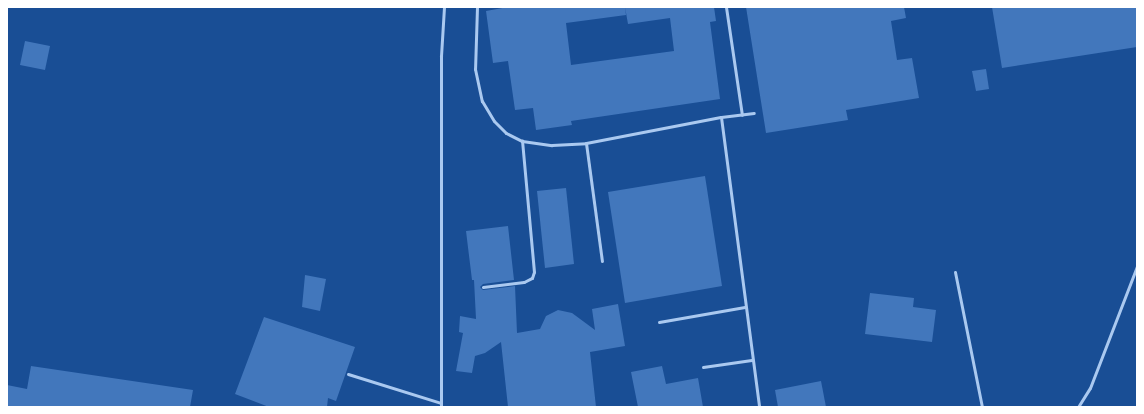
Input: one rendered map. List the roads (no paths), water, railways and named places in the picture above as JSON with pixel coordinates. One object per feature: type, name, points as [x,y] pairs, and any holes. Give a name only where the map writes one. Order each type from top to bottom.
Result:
[{"type":"lane","points":[[348,374],[441,405],[441,56],[444,7]]},
{"type":"lane","points":[[477,7],[475,69],[482,101],[494,121],[506,133],[522,141],[552,145],[586,143],[720,117],[754,113]]},
{"type":"lane","points":[[726,7],[742,115]]},
{"type":"lane","points":[[720,117],[759,407]]},
{"type":"lane","points":[[483,286],[524,282],[532,278],[534,272],[522,141]]},
{"type":"lane","points":[[586,143],[602,261]]},
{"type":"lane","points":[[1078,407],[1090,388],[1137,266]]},
{"type":"lane","points":[[955,272],[982,407]]},
{"type":"lane","points":[[659,322],[745,307]]},
{"type":"lane","points":[[703,367],[752,360]]}]
